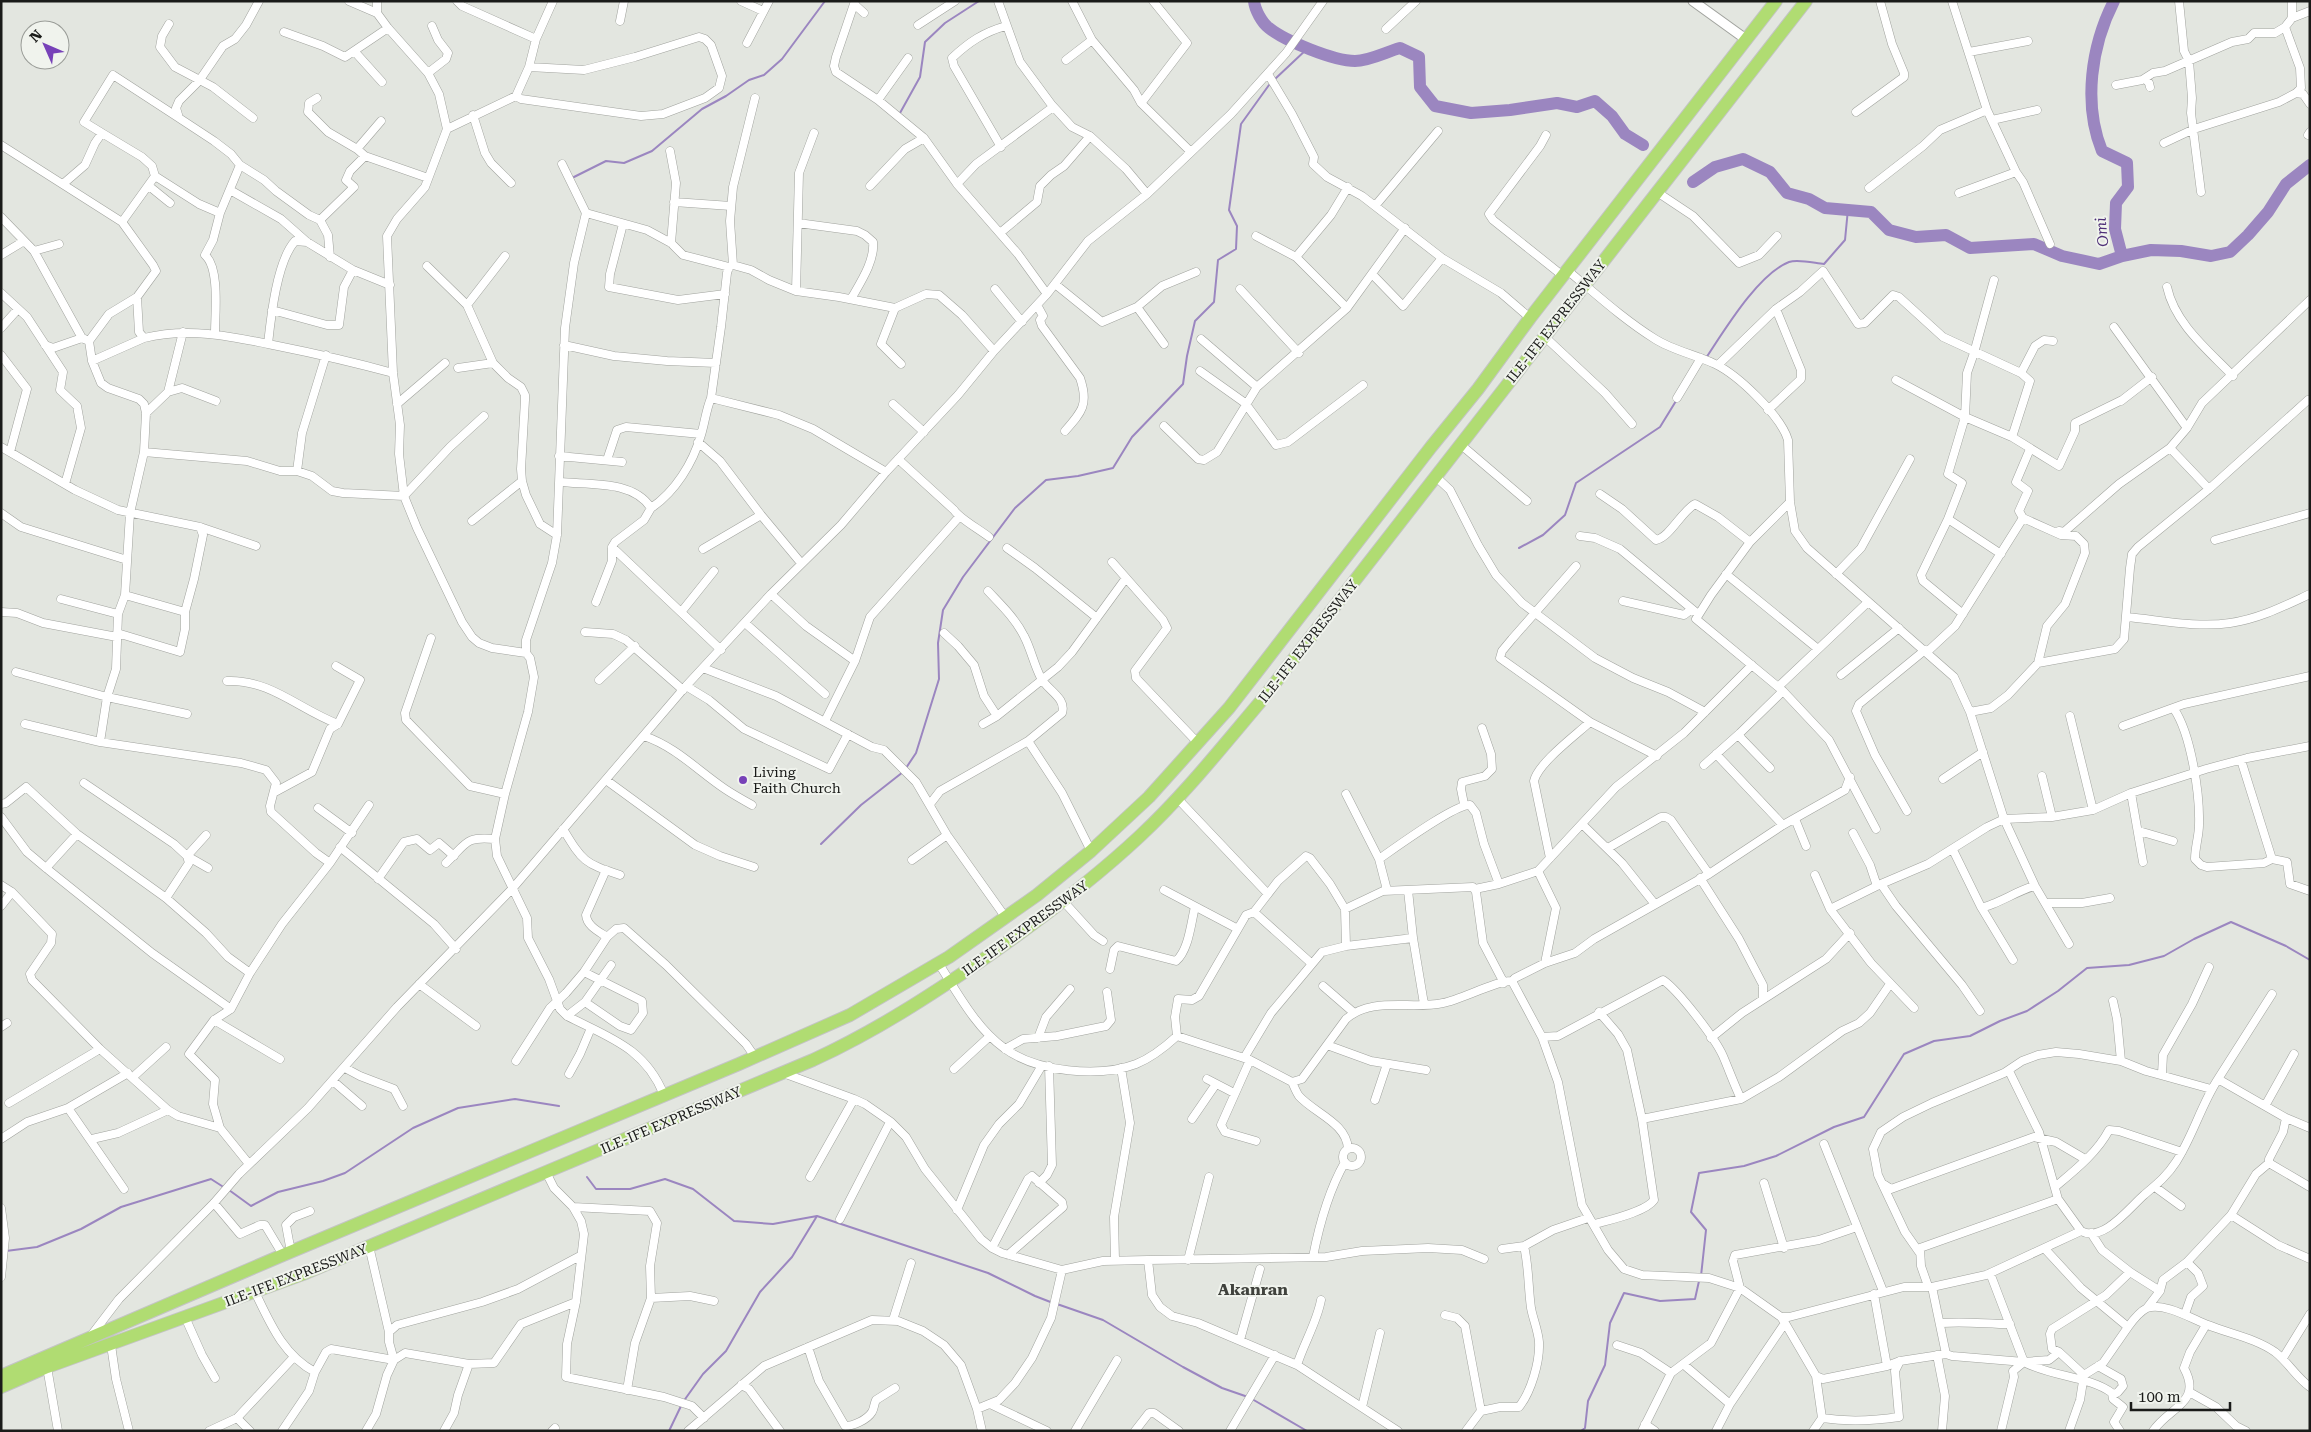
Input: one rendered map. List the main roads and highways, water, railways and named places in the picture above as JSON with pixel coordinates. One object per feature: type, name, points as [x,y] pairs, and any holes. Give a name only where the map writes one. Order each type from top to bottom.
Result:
[{"type":"highway","name":"ILE-IFE EXPRESSWAY","points":[[1,1376],[850,1015],[939,964],[1006,918],[1091,851],[1149,797],[1229,708],[1425,454],[1478,390],[1530,318],[1776,1]]},
{"type":"highway","name":"ILE-IFE EXPRESSWAY","points":[[1,1387],[47,1367],[255,1292],[782,1074],[872,1032],[950,982],[1064,902],[1141,835],[1210,762],[1261,701],[1803,2]]},
{"type":"highway","points":[[1618,205],[1640,214]]},
{"type":"waterway","points":[[574,177],[606,161],[624,163],[652,151],[702,109],[726,96],[749,80],[764,75],[782,59],[825,1]]},
{"type":"waterway","points":[[900,113],[920,77],[925,42],[945,23],[979,1]]},
{"type":"waterway","points":[[1254,1],[1259,16],[1269,28],[1286,39],[1323,54],[1335,58],[1360,61],[1400,48],[1419,57],[1420,87],[1435,106],[1471,113],[1510,110],[1557,103],[1577,107],[1595,101],[1612,116],[1625,134],[1643,145]]},
{"type":"waterway","name":"Omi","points":[[2114,1],[2106,18],[2095,56],[2091,95],[2096,133],[2102,151],[2127,163],[2128,187],[2116,203],[2115,229],[2122,256]]},
{"type":"waterway","points":[[1275,79],[1308,48]]},
{"type":"waterway","points":[[906,768],[916,753],[939,679],[938,643],[943,610],[963,577],[1015,508],[1046,480],[1078,476],[1113,468],[1132,437],[1183,384],[1195,321],[1214,302],[1218,260],[1236,249],[1237,226],[1229,210],[1241,124],[1269,85]]},
{"type":"waterway","points":[[1693,182],[1715,167],[1743,159],[1770,172],[1787,193],[1809,199],[1825,208],[1871,212],[1889,230],[1916,237],[1946,235],[1970,248],[2034,244],[2062,256],[2099,264],[2122,256],[2151,250],[2181,251],[2211,256],[2230,252],[2268,212],[2286,184],[2310,165]]},
{"type":"waterway","points":[[1706,358],[1743,304],[1765,278],[1777,268],[1793,261],[1824,264],[1845,240],[1848,209]]},
{"type":"waterway","points":[[1519,548],[1543,535],[1565,515],[1576,483],[1660,427],[1676,401]]},
{"type":"waterway","points":[[821,844],[861,805],[903,772]]},
{"type":"waterway","points":[[1701,1276],[1706,1230],[1691,1212],[1699,1173],[1744,1166],[1776,1156],[1834,1127],[1864,1117],[1904,1054],[1934,1041],[1970,1036],[2000,1021],[2027,1011],[2058,991],[2087,968],[2129,965],[2164,956],[2194,939],[2231,922],[2286,946],[2310,960]]},
{"type":"waterway","points":[[229,1190],[251,1206],[278,1192],[323,1181],[345,1173],[413,1128],[458,1108],[515,1099],[559,1106]]},
{"type":"waterway","points":[[587,1177],[596,1189],[630,1189],[665,1179],[693,1189],[734,1221],[773,1224],[817,1216],[988,1273],[1053,1303]]},
{"type":"waterway","points":[[6,1251],[37,1247],[81,1229],[121,1207],[211,1179],[225,1188]]},
{"type":"waterway","points":[[683,1402],[703,1374],[726,1351],[760,1292],[792,1257],[817,1216]]},
{"type":"waterway","points":[[1581,1431],[1585,1428],[1588,1401],[1605,1365],[1610,1323],[1624,1293],[1660,1301],[1695,1299],[1699,1281]]},
{"type":"waterway","points":[[1057,1304],[1103,1320],[1222,1388],[1248,1397]]},
{"type":"waterway","points":[[1252,1399],[1307,1431]]},
{"type":"waterway","points":[[669,1431],[681,1406]]},
{"type":"place","name":"Living Faith Church","points":[[743,780]]},
{"type":"district","name":"Akanran","points":[[1253,1289]]}]
